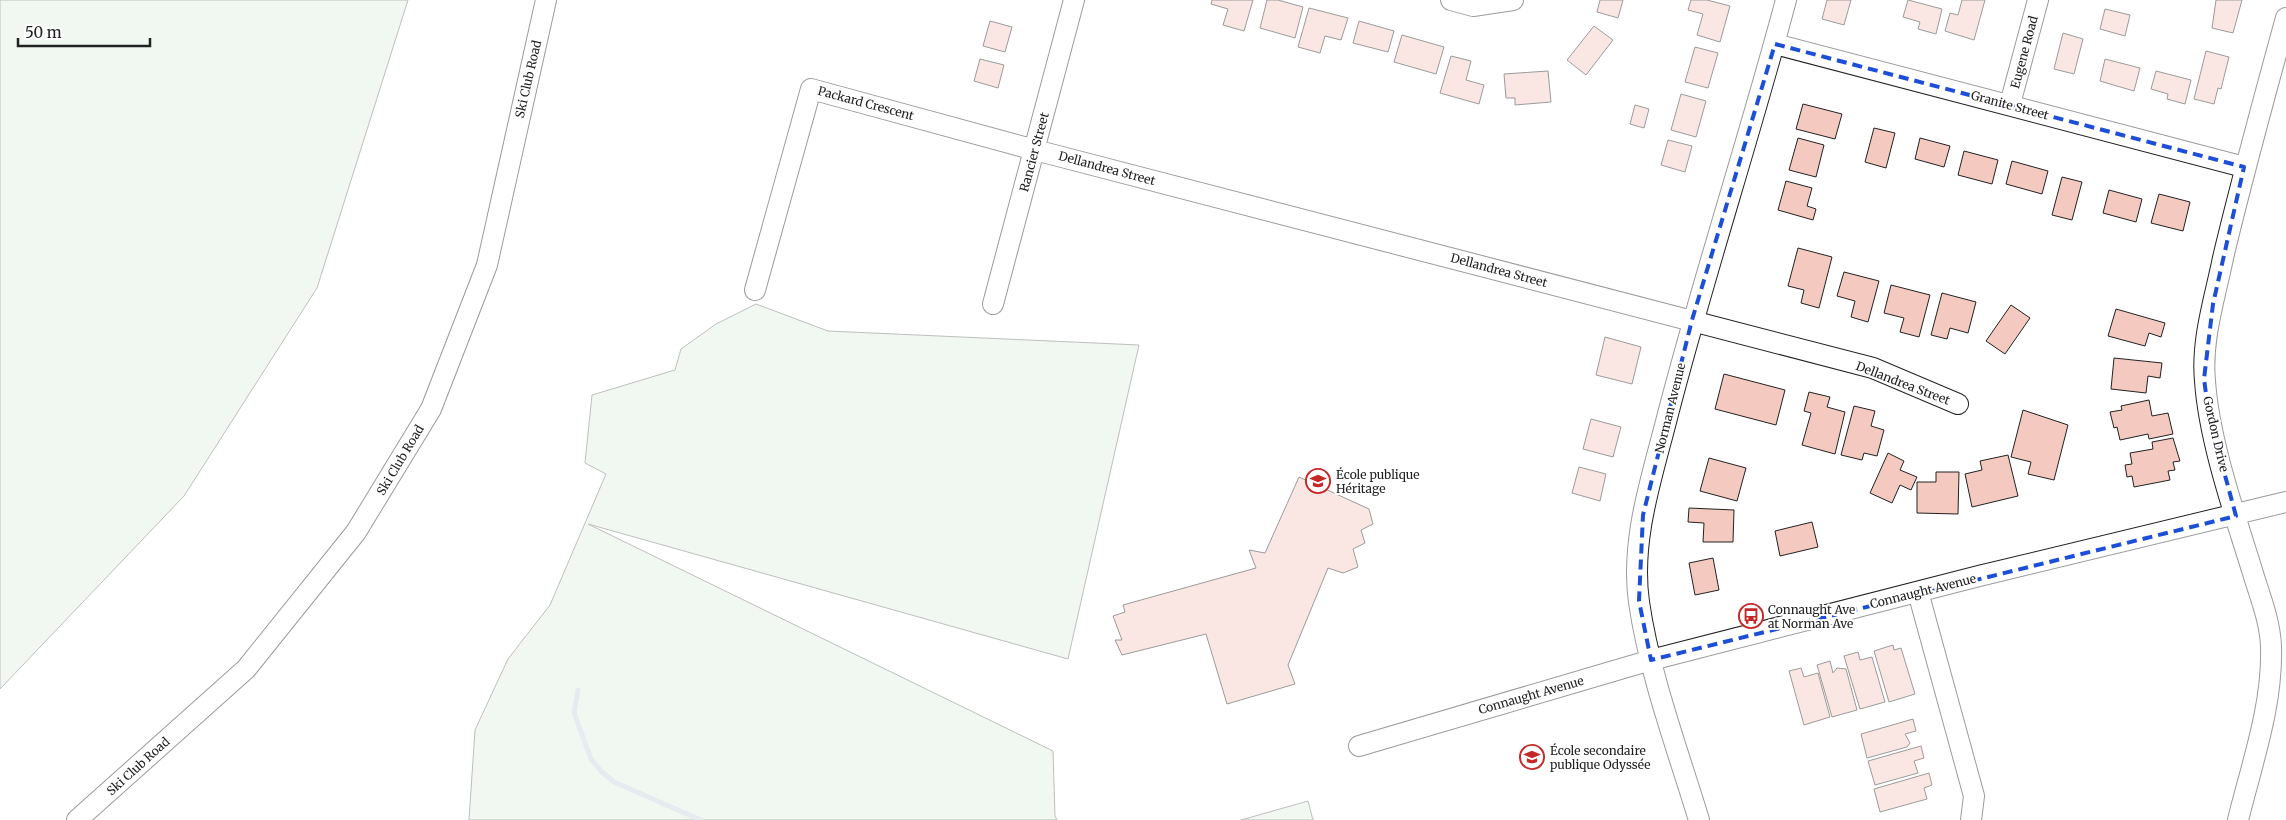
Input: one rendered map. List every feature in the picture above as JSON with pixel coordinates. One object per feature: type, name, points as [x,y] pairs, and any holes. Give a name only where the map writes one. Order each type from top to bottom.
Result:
[{"type":"street","name":"Ski Club Road","points":[[77,820],[246,669],[356,532],[431,409],[487,265],[546,0]]},
{"type":"street","name":"Rancier Street","points":[[993,304],[1074,0]]},
{"type":"street","points":[[1451,0],[1473,6],[1513,0]]},
{"type":"street","name":"Norman Avenue","points":[[1699,820],[1651,660],[1638,601],[1638,559],[1643,515],[1692,320],[1786,0]]},
{"type":"street","name":"Eugene Road","points":[[2010,104],[2038,0]]},
{"type":"street","name":"Gordon Drive","points":[[2238,820],[2267,702],[2279,643],[2266,618],[2209,416],[2204,379],[2206,342],[2244,167],[2286,18]]},
{"type":"street","name":"Granite Street","points":[[1774,44],[2010,104],[2244,167]]},
{"type":"street","name":"Packard Crescent","points":[[755,290],[812,88],[1035,150]]},
{"type":"street","name":"Dellandrea Street","points":[[1035,150],[1873,368],[1958,404]]},
{"type":"street","name":"Connaught Avenue","points":[[1359,746],[1651,660],[1918,592],[2236,516],[2286,502]]},
{"type":"street","points":[[1918,592],[1974,796],[1971,820]]},
{"type":"highlighted area","points":[[1775,44],[2244,167],[2213,304],[2204,379],[2209,416],[2236,516],[1651,660],[1639,601],[1643,515],[1692,320]]},
{"type":"green space","points":[[0,0],[408,0],[317,288],[184,496],[0,689]]},
{"type":"green space","points":[[756,304],[828,331],[1139,345],[1068,659],[588,524],[1053,751],[1055,816],[1057,820],[469,820],[475,730],[508,659],[550,605],[606,474],[585,463],[592,395],[675,370],[681,349],[716,324]]},
{"type":"green space","points":[[1308,801],[1313,820],[1241,820]]},
{"type":"building","points":[[1212,0],[1253,0],[1244,31],[1223,25],[1228,9],[1211,4]]},
{"type":"building","points":[[1267,0],[1278,0],[1303,7],[1295,38],[1260,28]]},
{"type":"building","points":[[1600,0],[1623,0],[1618,18],[1597,12]]},
{"type":"building","points":[[1691,0],[1707,0],[1730,6],[1720,42],[1697,35],[1703,14],[1688,10]]},
{"type":"building","points":[[1827,0],[1851,0],[1844,25],[1822,19]]},
{"type":"building","points":[[1908,0],[1942,9],[1936,34],[1918,29],[1920,22],[1903,17]]},
{"type":"building","points":[[1962,0],[1985,0],[1974,40],[1945,31],[1950,13],[1958,15]]},
{"type":"building","points":[[2216,0],[2242,0],[2233,33],[2212,28]]},
{"type":"building","points":[[1309,8],[1348,18],[1341,40],[1325,36],[1320,53],[1298,47]]},
{"type":"building","points":[[2105,9],[2130,15],[2125,36],[2100,29]]},
{"type":"building","points":[[990,21],[1012,27],[1005,52],[983,46]]},
{"type":"building","points":[[1359,21],[1394,31],[1388,52],[1353,43]]},
{"type":"building","points":[[1594,26],[1613,40],[1586,75],[1567,60]]},
{"type":"building","points":[[2063,33],[2083,39],[2074,74],[2054,69]]},
{"type":"building","points":[[1402,35],[1444,47],[1436,74],[1394,62]]},
{"type":"building","points":[[1695,47],[1718,53],[1708,88],[1685,82]]},
{"type":"building","points":[[2206,51],[2229,57],[2221,89],[2218,88],[2214,104],[2194,99]]},
{"type":"building","points":[[1451,56],[1471,61],[1466,80],[1484,85],[1479,104],[1440,93]]},
{"type":"building","points":[[980,59],[1004,65],[998,88],[974,81]]},
{"type":"building","points":[[2105,59],[2140,68],[2134,91],[2100,81]]},
{"type":"building","points":[[1548,71],[1551,102],[1515,105],[1515,98],[1506,98],[1504,74]]},
{"type":"building","points":[[2156,71],[2191,80],[2185,104],[2167,99],[2168,94],[2151,89]]},
{"type":"building","points":[[1681,94],[1706,101],[1696,137],[1671,130]]},
{"type":"building","points":[[1803,104],[1842,114],[1835,139],[1796,129]]},
{"type":"building","points":[[1635,105],[1649,109],[1644,128],[1630,124]]},
{"type":"building","points":[[1874,128],[1895,133],[1886,168],[1865,162]]},
{"type":"building","points":[[1798,138],[1824,145],[1816,177],[1789,170]]},
{"type":"building","points":[[1920,138],[1950,146],[1944,167],[1915,159]]},
{"type":"building","points":[[1668,140],[1692,146],[1685,172],[1661,165]]},
{"type":"building","points":[[1964,151],[1998,160],[1992,184],[1958,175]]},
{"type":"building","points":[[2012,161],[2048,171],[2042,194],[2006,184]]},
{"type":"building","points":[[2062,177],[2082,182],[2072,220],[2052,215]]},
{"type":"building","points":[[1786,181],[1812,188],[1807,206],[1816,209],[1813,220],[1778,210]]},
{"type":"building","points":[[2109,190],[2142,199],[2136,222],[2103,213]]},
{"type":"building","points":[[2159,194],[2190,202],[2183,231],[2151,223]]},
{"type":"building","points":[[1798,248],[1832,257],[1819,308],[1801,303],[1804,290],[1788,286]]},
{"type":"building","points":[[1844,272],[1879,281],[1868,322],[1851,317],[1855,301],[1837,296]]},
{"type":"building","points":[[1891,285],[1930,295],[1919,337],[1900,332],[1904,318],[1884,313]]},
{"type":"building","points":[[1942,293],[1976,302],[1968,333],[1950,328],[1947,339],[1931,335]]},
{"type":"building","points":[[2011,305],[2030,318],[2005,354],[1986,341]]},
{"type":"building","points":[[2116,309],[2165,323],[2161,337],[2149,333],[2145,346],[2108,336]]},
{"type":"building","points":[[1605,337],[1641,347],[1632,384],[1596,375]]},
{"type":"building","points":[[2114,358],[2162,363],[2160,378],[2148,376],[2146,393],[2111,389]]},
{"type":"building","points":[[1724,374],[1785,390],[1776,425],[1715,409]]},
{"type":"building","points":[[1809,392],[1830,397],[1827,407],[1845,412],[1835,454],[1802,445],[1811,413],[1804,411]]},
{"type":"building","points":[[2149,400],[2152,416],[2168,413],[2173,434],[2149,439],[2148,434],[2120,440],[2117,427],[2114,428],[2110,412],[2122,410],[2121,406]]},
{"type":"building","points":[[1854,406],[1875,411],[1871,426],[1884,430],[1877,456],[1864,453],[1862,460],[1841,455]]},
{"type":"building","points":[[2023,410],[2068,425],[2054,480],[2028,474],[2031,462],[2011,457]]},
{"type":"building","points":[[1591,419],[1621,427],[1613,457],[1583,449]]},
{"type":"building","points":[[2173,438],[2180,461],[2173,462],[2175,470],[2168,471],[2170,480],[2134,487],[2132,476],[2127,477],[2125,465],[2132,464],[2130,453],[2153,449],[2152,442]]},
{"type":"building","points":[[1888,453],[1904,461],[1900,470],[1917,477],[1911,490],[1900,485],[1892,503],[1870,493]]},
{"type":"building","points":[[2008,455],[2018,496],[1972,507],[1965,474],[1982,470],[1980,461]]},
{"type":"building","points":[[1709,458],[1746,468],[1737,501],[1700,491]]},
{"type":"building","points":[[1579,467],[1606,474],[1600,501],[1572,493]]},
{"type":"building","points":[[1936,472],[1959,472],[1958,514],[1917,513],[1917,482],[1936,482]]},
{"type":"building","points":[[1299,477],[1369,509],[1373,524],[1361,530],[1365,543],[1353,549],[1358,567],[1343,573],[1328,568],[1288,665],[1295,684],[1227,704],[1206,634],[1122,655],[1115,640],[1122,640],[1113,616],[1125,612],[1123,605],[1256,568],[1249,550],[1265,553]]},
{"type":"building","points":[[1689,508],[1734,510],[1733,542],[1703,542],[1704,523],[1688,522]]},
{"type":"building","points":[[1812,522],[1818,547],[1780,556],[1775,531]]},
{"type":"building","points":[[1713,558],[1719,590],[1695,595],[1689,563]]},
{"type":"building","points":[[1893,645],[1894,650],[1901,648],[1915,694],[1889,702],[1874,651]]},
{"type":"building","points":[[1858,652],[1860,660],[1872,657],[1885,702],[1860,709],[1844,656]]},
{"type":"building","points":[[1830,661],[1833,673],[1837,668],[1846,669],[1857,710],[1832,717],[1817,665]]},
{"type":"building","points":[[1801,668],[1804,677],[1818,673],[1830,717],[1804,725],[1789,671]]},
{"type":"building","points":[[1913,719],[1916,731],[1905,734],[1910,743],[1907,747],[1867,758],[1861,734]]},
{"type":"building","points":[[1921,746],[1924,758],[1914,761],[1918,773],[1875,785],[1868,761]]},
{"type":"building","points":[[1929,773],[1932,785],[1924,788],[1927,799],[1880,812],[1874,789]]},
{"type":"waterway","points":[[578,690],[574,713],[591,759],[601,771],[614,782],[701,820]]},
{"type":"place","name":"École publique Héritage","points":[[1318,481]]},
{"type":"place","name":"Connaught Ave at Norman Ave","points":[[1751,616]]},
{"type":"place","name":"École secondaire publique Odyssée","points":[[1532,757]]}]
